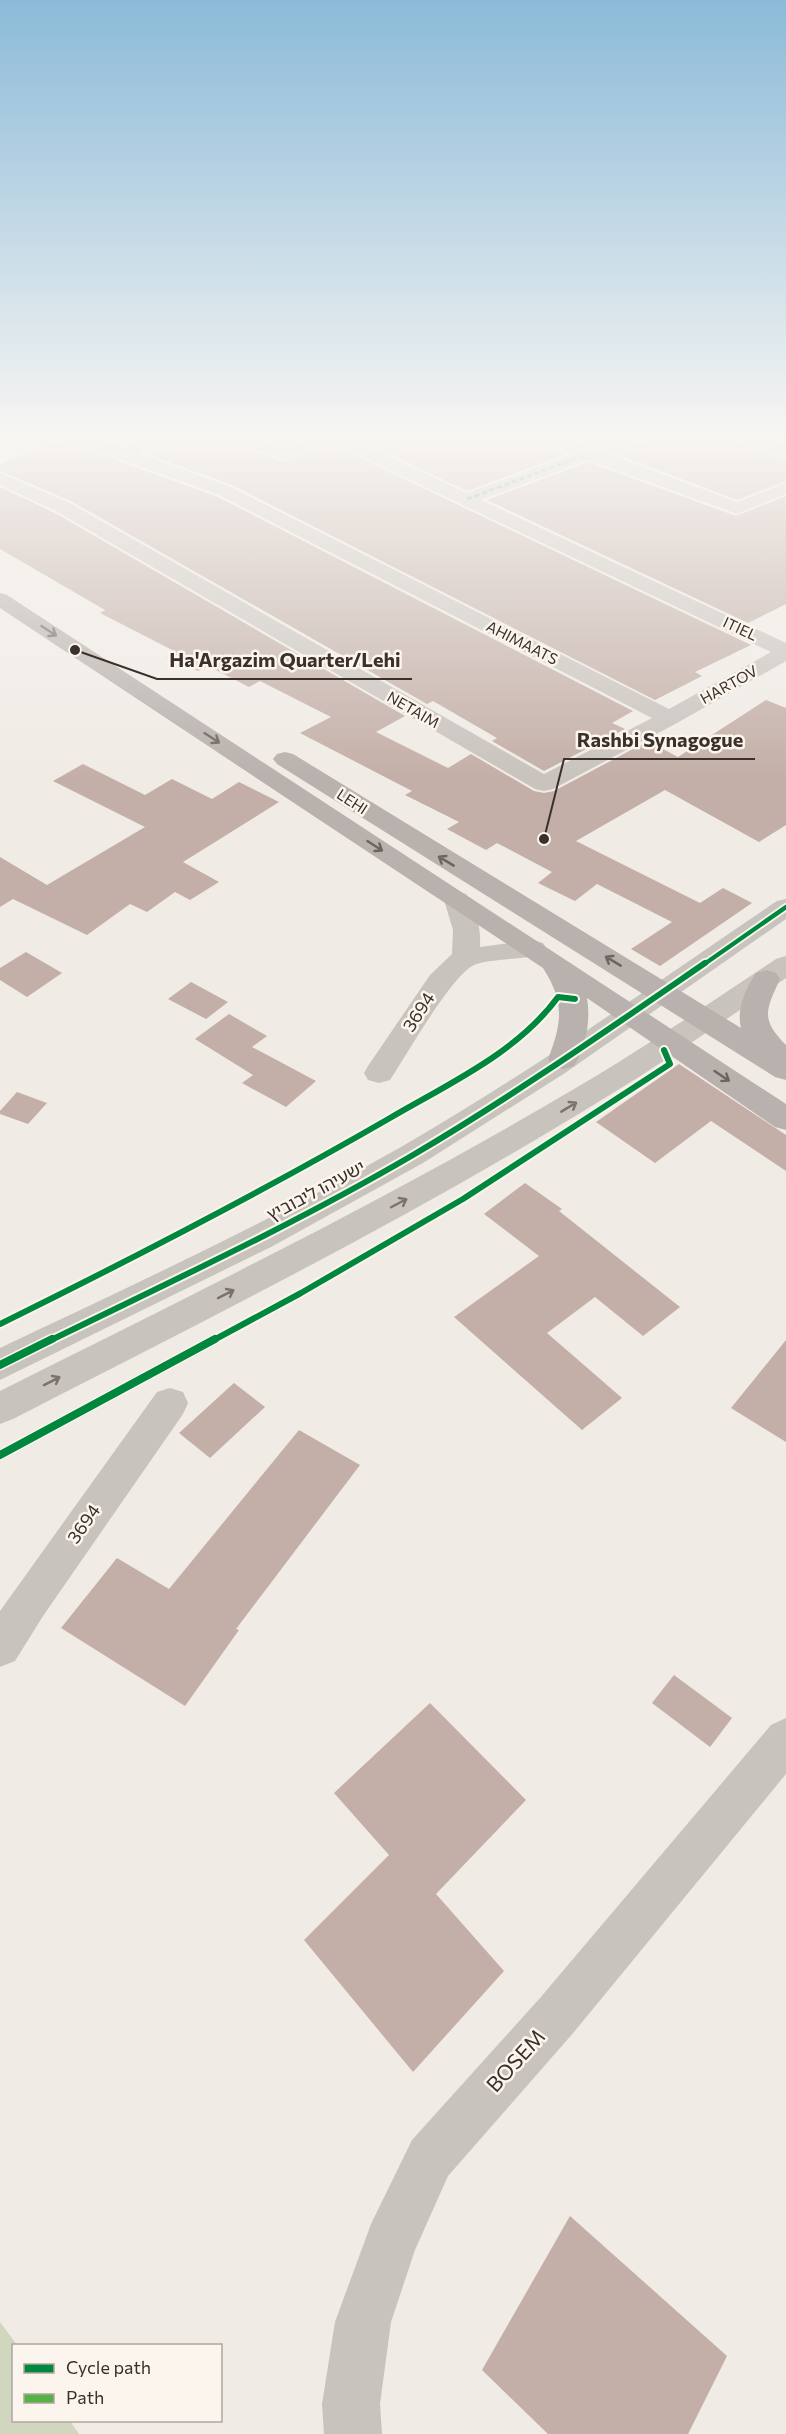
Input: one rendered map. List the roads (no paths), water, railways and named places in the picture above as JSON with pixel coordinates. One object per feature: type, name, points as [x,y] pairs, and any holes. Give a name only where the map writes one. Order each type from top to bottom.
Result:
[{"type":"main road","name":"LEHI","points":[[0,577],[411,840],[709,1020],[786,1070]]},
{"type":"main road","name":"LEHI","points":[[0,599],[542,955],[786,1119]]},
{"type":"main road","points":[[542,955],[564,975],[576,1011],[570,1042],[563,1059]]},
{"type":"main road","points":[[776,972],[755,1003],[752,1021],[770,1047],[786,1063]]},
{"type":"street","name":"NETAIM","points":[[140,552],[544,784]]},
{"type":"street","name":"AHIMAATS","points":[[344,552],[669,718]]},
{"type":"street","name":"ITIEL","points":[[577,552],[786,652]]},
{"type":"street","name":"HARTOV","points":[[544,784],[669,718],[786,652]]},
{"type":"street","points":[[457,900],[467,930],[466,957],[542,955]]},
{"type":"street","name":"ישעיהו ליבוביץ","points":[[0,1365],[251,1242],[412,1156],[563,1059],[786,907]]},
{"type":"street","name":"3694","points":[[380,1072],[440,981],[466,957]]},
{"type":"street","points":[[0,1408],[296,1258],[454,1174],[674,1043],[776,972]]},
{"type":"street","name":"3694","points":[[0,1647],[29,1602],[170,1403]]},
{"type":"street","name":"BOSEM","points":[[353,2434],[351,2404],[363,2322],[390,2243],[430,2158],[557,2015],[786,1740]]},
{"type":"place","name":"Ha'Argazim Quarter/Lehi","points":[[75,650]]},
{"type":"place","name":"Rashbi Synagogue","points":[[544,839]]}]
